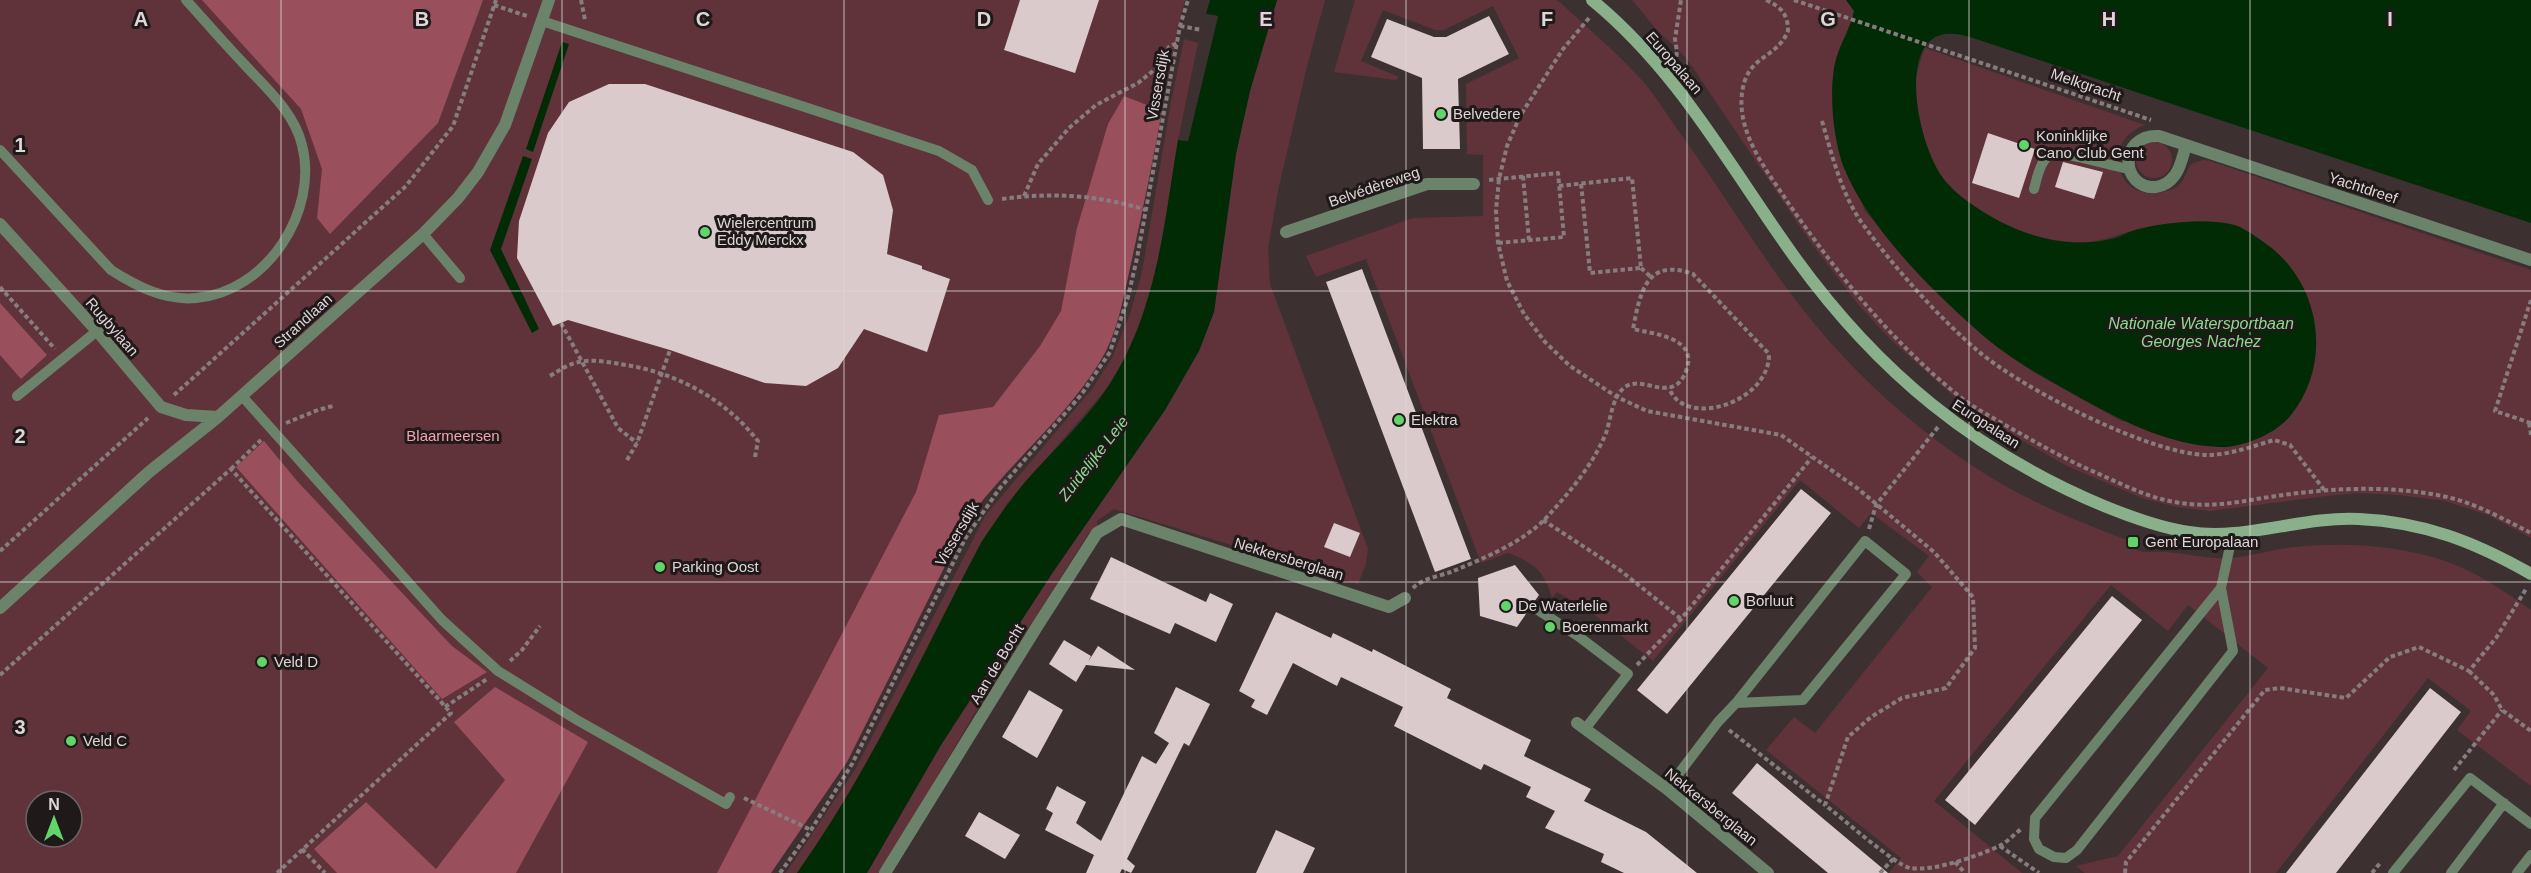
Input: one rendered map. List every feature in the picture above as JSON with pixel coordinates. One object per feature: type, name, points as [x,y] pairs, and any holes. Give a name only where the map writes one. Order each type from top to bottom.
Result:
[{"type":"street","name":"Strandlaan","points":[[0,608],[149,472],[218,417],[423,234],[458,198],[493,149],[504,125],[549,0]]},
{"type":"street","name":"Europalaan","points":[[1596,3],[1641,45],[1671,79],[1700,117],[1794,257],[1833,308],[1891,369],[1946,417],[2024,467],[2106,507],[2146,521],[2190,532],[2233,532],[2319,519],[2359,519],[2415,526],[2458,537],[2491,551],[2531,574]]},
{"type":"street","name":"Yachtdreef","points":[[2129,169],[2130,152],[2141,139],[2159,136],[2531,260]]},
{"type":"street","points":[[2129,169],[2134,178],[2142,184],[2151,187],[2161,186],[2170,182],[2176,174],[2186,145]]},
{"type":"street","name":"Belvédèreweg","points":[[1286,232],[1427,184],[1474,183]]},
{"type":"street","name":"Rugbylaan","points":[[0,224],[97,331],[161,407],[186,415],[218,417]]},
{"type":"street","name":"Aan de Bocht","points":[[885,873],[1097,533],[1121,519],[1164,534]]},
{"type":"street","name":"Nekkersberglaan","points":[[1164,534],[1389,607],[1405,598]]},
{"type":"street","name":"Nekkersberglaan","points":[[1581,726],[1666,789],[1768,873]]},
{"type":"lane","points":[[1,152],[111,270],[133,284],[150,291],[194,298],[209,296],[241,283],[266,262],[291,232],[302,202],[305,183],[302,144],[294,125],[278,101],[186,0]]},
{"type":"lane","points":[[542,21],[939,151],[972,170],[988,200]]},
{"type":"lane","points":[[2034,189],[2044,161],[2057,152],[2066,152],[2103,165],[2129,169]]},
{"type":"lane","points":[[423,234],[460,278]]},
{"type":"lane","points":[[17,396],[97,331]]},
{"type":"lane","points":[[242,396],[442,620],[498,671],[577,720],[726,804],[730,797]]},
{"type":"lane","points":[[2221,588],[2035,818],[2034,839],[2039,849],[2054,857],[2066,858],[2077,850],[2233,651],[2221,588],[2233,532]]},
{"type":"lane","points":[[1666,789],[1865,541],[1906,574],[1803,700],[1736,703]]},
{"type":"lane","points":[[1538,610],[1578,636],[1628,674],[1581,726]]},
{"type":"lane","points":[[2393,873],[2470,778],[2531,824]]},
{"type":"lane","points":[[2451,873],[2504,803]]},
{"type":"lane","points":[[2517,873],[2531,855]]},
{"type":"path","points":[[171,398],[406,186],[453,126],[496,0]]},
{"type":"path","name":"Vissersdijk","points":[[780,873],[811,830],[857,754],[966,537],[1000,488],[1081,395],[1110,352],[1128,297],[1180,26],[1188,0]]},
{"type":"path","points":[[1671,79],[1677,52],[1675,39],[1681,0]]},
{"type":"path","points":[[1766,0],[1778,5],[1785,13],[1788,31],[1777,47],[1752,64],[1742,93],[1742,111],[1748,134],[1762,163],[1811,236],[1858,296],[1906,349],[1965,401],[2070,460],[2145,494],[2176,502],[2203,505],[2236,504],[2277,496],[2355,489],[2443,496],[2487,511],[2531,533]]},
{"type":"path","name":"Melkgracht","points":[[1794,0],[2153,121]]},
{"type":"path","points":[[1596,3],[1520,116],[1507,146],[1499,179],[1496,210],[1498,243],[1507,281],[1524,314],[1545,342],[1570,366],[1617,397],[1647,411],[1781,435],[1876,505],[1934,552],[1973,597],[1975,648],[1946,688],[1902,698],[1871,717],[1848,737],[1826,805]]},
{"type":"path","points":[[494,5],[542,21]]},
{"type":"path","points":[[1180,26],[1202,30]]},
{"type":"path","points":[[1024,196],[1038,164],[1069,128],[1096,105],[1138,84],[1159,66],[1169,47],[1178,42]]},
{"type":"path","points":[[1822,121],[1835,169],[1861,221],[1916,289],[1978,351],[2039,391],[2114,428],[2166,448],[2208,455],[2274,440],[2282,441],[2290,445],[2325,492]]},
{"type":"path","points":[[1498,243],[1564,237],[1558,173],[1499,179]]},
{"type":"path","points":[[1523,176],[1529,240]]},
{"type":"path","points":[[1559,186],[1632,178],[1641,268],[1651,277]]},
{"type":"path","points":[[1581,183],[1590,273],[1641,268]]},
{"type":"path","points":[[988,200],[1024,196],[1080,196],[1119,201],[1146,210]]},
{"type":"path","points":[[1405,598],[1416,585],[1452,571],[1517,540],[1544,520],[1589,464],[1606,433],[1617,397],[1625,386],[1637,384],[1669,388],[1676,386],[1685,375],[1689,361],[1684,347],[1675,339],[1633,329],[1643,288],[1651,277],[1664,270],[1680,269],[1693,274],[1769,354],[1769,365],[1765,375],[1750,394],[1709,409],[1692,406],[1672,397],[1669,388]]},
{"type":"path","points":[[0,287],[64,358]]},
{"type":"path","points":[[2531,300],[2495,411],[2530,423],[2531,435]]},
{"type":"path","points":[[561,323],[618,428],[637,443]]},
{"type":"path","points":[[627,460],[637,443],[670,350]]},
{"type":"path","points":[[550,376],[568,365],[582,361],[648,368],[685,381],[732,413],[758,441],[755,456]]},
{"type":"path","points":[[283,425],[333,406]]},
{"type":"path","points":[[1865,541],[1876,505],[1946,417]]},
{"type":"path","points":[[0,551],[148,418]]},
{"type":"path","points":[[0,675],[264,438]]},
{"type":"path","points":[[1628,674],[1681,619],[1812,457]]},
{"type":"path","points":[[231,469],[451,713],[277,873]]},
{"type":"path","points":[[1544,520],[1621,571],[1681,619]]},
{"type":"path","points":[[2469,671],[2496,638],[2531,580]]},
{"type":"path","points":[[509,662],[522,650],[540,626]]},
{"type":"path","points":[[2125,873],[2126,862],[2265,690],[2280,688],[2346,698],[2390,657],[2419,647],[2469,671],[2494,695],[2502,710],[2531,731]]},
{"type":"path","points":[[445,707],[489,678]]},
{"type":"path","points":[[1718,722],[1909,868],[1936,867],[2000,846],[2035,818]]},
{"type":"path","points":[[730,797],[736,795],[743,797],[811,830]]},
{"type":"path","points":[[2000,846],[2032,871],[2039,873]]},
{"type":"path","points":[[302,849],[325,873]]},
{"type":"path","points":[[1880,873],[1894,858]]},
{"type":"path","points":[[1955,862],[1965,873]]},
{"type":"green space","name":"Blaarmeersen","points":[[0,0],[1185,0],[1170,60],[1127,284],[1116,324],[1103,355],[1073,397],[969,518],[847,762],[771,873],[0,873]]},
{"type":"green space","points":[[1277,0],[1325,0],[1278,191],[1268,248],[1270,284],[1368,549],[1366,564],[1358,584],[1114,509],[1097,521],[1098,528],[1088,534],[973,716],[880,873],[867,873],[941,745],[1051,575],[1165,410],[1199,351],[1214,312],[1236,154],[1250,91]]},
{"type":"green space","points":[[1355,0],[1556,0],[1561,3],[1648,87],[1794,298],[1814,324],[1858,372],[1933,438],[1987,475],[2022,495],[2078,521],[2135,543],[2133,549],[2142,551],[2223,558],[2313,546],[2349,545],[2386,548],[2422,554],[2451,563],[2475,574],[2509,595],[2531,610],[2531,786],[2457,730],[2471,711],[2428,678],[2276,873],[2085,873],[2076,866],[2118,856],[2268,668],[2188,605],[2168,631],[2111,585],[1934,801],[2022,873],[1889,873],[1901,858],[1766,750],[1794,717],[1815,733],[1932,587],[1917,572],[1929,556],[1871,513],[1859,528],[1800,480],[1653,661],[1591,612],[1557,592],[1552,598],[1541,574],[1525,560],[1508,553],[1481,563],[1366,259],[1316,277],[1306,256],[1413,218],[1483,216],[1483,155],[1467,154],[1466,84],[1519,58],[1493,6],[1444,30],[1435,30],[1383,10],[1361,61],[1399,77],[1396,80],[1334,72]]},
{"type":"green space","points":[[1632,0],[1846,0],[1854,11],[1851,28],[1836,59],[1832,91],[1864,210],[1947,302],[1981,334],[2033,372],[2123,422],[2231,224],[2162,225],[2106,239],[2066,242],[2027,233],[1990,217],[1957,193],[1939,172],[1929,152],[1918,118],[1915,98],[1917,73],[1925,48],[2145,125],[2131,133],[2122,144],[2118,156],[2125,180],[2134,189],[2147,193],[2172,189],[2182,182],[2191,164],[2203,160],[2210,161],[2531,270],[2531,538],[2488,515],[2445,501],[2399,495],[2358,493],[2210,511],[2176,507],[2142,498],[2067,466],[2016,437],[1961,403],[1890,339],[1857,303],[1809,240],[1687,59],[1656,29]]},
{"type":"green space","points":[[1184,39],[1198,43],[1178,140],[1158,266],[1138,329],[1125,359],[1108,387],[1006,505],[982,541],[895,710],[848,793],[797,873],[786,873],[856,768],[985,516],[1092,389],[1112,358],[1130,314],[1142,272]]},
{"type":"green space","points":[[2154,142],[2167,147],[2172,160],[2167,173],[2154,178],[2141,173],[2136,160],[2141,147]]},
{"type":"shaded area","points":[[202,0],[483,0],[438,123],[330,234],[317,218],[322,169],[301,109]]},
{"type":"shaded area","points":[[1124,96],[1162,111],[1124,294],[1115,329],[1106,351],[1076,396],[1003,476],[969,518],[847,762],[771,873],[717,873],[916,492],[939,415],[993,407],[1040,346],[1061,311],[1077,228],[1108,124]]},
{"type":"shaded area","points":[[0,303],[47,355],[21,379],[0,355]]},
{"type":"shaded area","points":[[264,441],[298,482],[452,646],[487,672],[442,699],[236,467]]},
{"type":"shaded area","points":[[495,687],[588,742],[516,873],[337,873],[314,849],[366,802],[436,869],[505,780],[454,722]]},
{"type":"water","name":"Zuidelijke Leie","points":[[1210,0],[1277,0],[1250,91],[1236,154],[1214,312],[1199,351],[1165,410],[1051,575],[941,745],[867,873],[797,873],[872,752],[982,541],[1025,482],[1090,411],[1109,385],[1125,357],[1148,297],[1163,235],[1178,140],[1188,141],[1218,16],[1206,14]]},
{"type":"water","name":"Nationale Watersportbaan Georges Nachez","points":[[1846,0],[2531,0],[2531,223],[1973,38],[1952,34],[1936,37],[1922,52],[1917,68],[1918,108],[1922,129],[1935,165],[1946,181],[1963,198],[2002,223],[2020,231],[2038,237],[2076,243],[2115,238],[2135,230],[2170,223],[2208,221],[2230,224],[2243,228],[2262,241],[2281,257],[2297,276],[2308,298],[2314,321],[2316,346],[2313,370],[2305,393],[2291,415],[2277,428],[2259,438],[2229,447],[2200,445],[2160,436],[2087,402],[1999,349],[1921,277],[1868,212],[1840,157],[1833,114],[1832,85],[1836,59],[1854,11]]},
{"type":"water","points":[[562,42],[569,44],[533,152],[526,149]]},
{"type":"water","points":[[523,156],[532,159],[501,249],[539,329],[532,333],[490,250]]},
{"type":"pier","points":[[1206,14],[1218,16],[1188,141],[1178,140],[1178,137],[1186,138],[1214,18],[1205,16]]},
{"type":"building","points":[[1020,0],[1099,0],[1075,73],[1004,50]]},
{"type":"building","name":"Belvedere","points":[[1489,16],[1509,54],[1458,79],[1460,149],[1423,149],[1422,78],[1371,57],[1387,19],[1434,37],[1446,37]]},
{"type":"building","name":"Wielercentrum Eddy Merckx","points":[[609,84],[645,84],[853,152],[883,175],[893,210],[887,254],[950,279],[927,352],[864,329],[838,368],[806,386],[765,383],[670,350],[568,320],[553,326],[517,258],[519,221],[548,133],[569,102]]},
{"type":"building","points":[[1988,133],[2035,149],[2019,198],[1972,183]]},
{"type":"building","points":[[2063,162],[2103,172],[2094,199],[2055,187]]},
{"type":"building","name":"Elektra","points":[[1362,269],[1471,559],[1435,572],[1326,282]]},
{"type":"building","name":"Borluut","points":[[1801,489],[1831,513],[1667,714],[1637,690]]},
{"type":"building","points":[[1334,523],[1360,533],[1350,557],[1324,547]]},
{"type":"building","points":[[1111,557],[1206,602],[1210,593],[1233,604],[1216,642],[1175,623],[1170,634],[1090,599]]},
{"type":"building","name":"De Waterlelie","points":[[1515,565],[1539,595],[1517,627],[1480,616],[1478,578]]},
{"type":"building","points":[[2112,596],[2142,620],[1975,825],[1945,800]]},
{"type":"building","points":[[1276,612],[1331,638],[1333,633],[1372,652],[1373,649],[1451,689],[1447,698],[1531,740],[1524,756],[1591,789],[1584,801],[1646,832],[1697,873],[1624,873],[1601,862],[1604,854],[1545,828],[1555,811],[1526,797],[1531,787],[1484,764],[1481,770],[1394,726],[1403,707],[1341,677],[1337,686],[1293,663],[1267,715],[1251,707],[1255,700],[1239,691]]},
{"type":"building","points":[[1064,640],[1091,656],[1088,662],[1098,646],[1135,670],[1086,665],[1076,682],[1049,664]]},
{"type":"building","points":[[1176,687],[1210,704],[1189,746],[1184,743],[1127,859],[1135,866],[1131,873],[1122,869],[1120,873],[1086,873],[1094,855],[1045,830],[1053,813],[1046,809],[1057,786],[1086,802],[1076,823],[1101,841],[1142,756],[1156,764],[1169,743],[1154,733]]},
{"type":"building","points":[[2430,688],[2461,712],[2336,873],[2286,873]]},
{"type":"building","points":[[1029,690],[1063,710],[1037,758],[1002,737]]},
{"type":"building","points":[[1757,763],[1888,873],[1828,873],[1732,793]]},
{"type":"building","points":[[979,812],[1020,835],[1005,859],[965,836]]},
{"type":"building","points":[[1276,830],[1315,848],[1303,873],[1256,873]]},
{"type":"place","name":"Belvedere","points":[[1441,114]]},
{"type":"place","name":"Koninklijke Cano Club Gent","points":[[2024,145]]},
{"type":"place","name":"Wielercentrum Eddy Merckx","points":[[705,232]]},
{"type":"place","name":"Elektra","points":[[1399,420]]},
{"type":"place","name":"Gent Europalaan","points":[[2133,542]]},
{"type":"place","name":"Parking Oost","points":[[660,567]]},
{"type":"place","name":"Borluut","points":[[1734,601]]},
{"type":"place","name":"De Waterlelie","points":[[1506,606]]},
{"type":"place","name":"Boerenmarkt","points":[[1550,627]]},
{"type":"place","name":"Veld D","points":[[262,662]]},
{"type":"place","name":"Veld C","points":[[71,741]]}]
